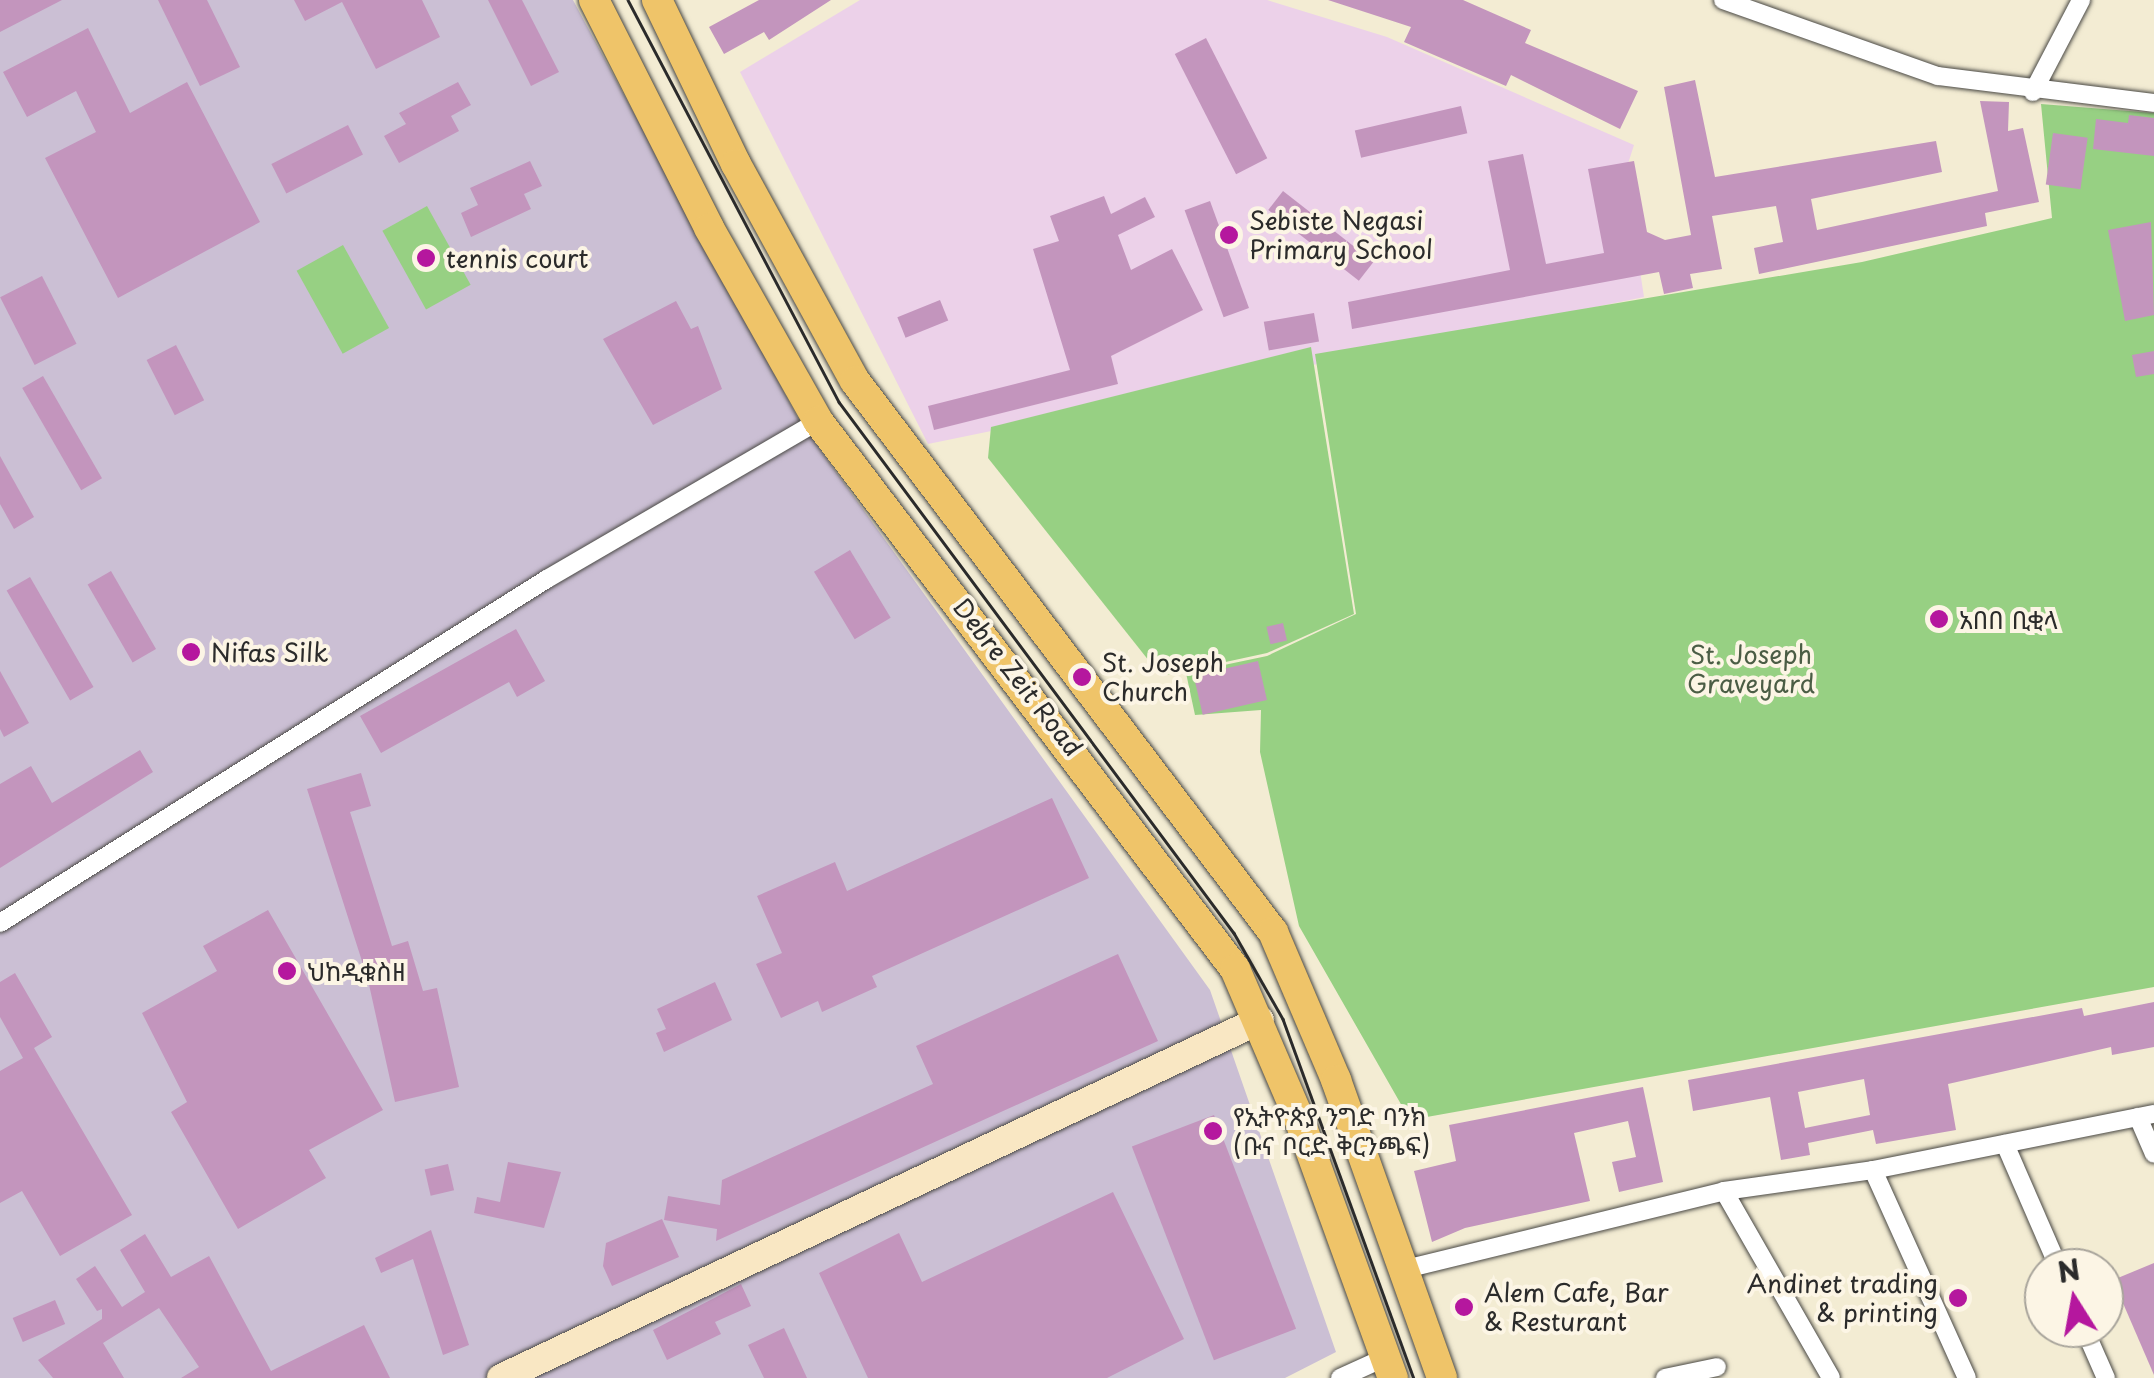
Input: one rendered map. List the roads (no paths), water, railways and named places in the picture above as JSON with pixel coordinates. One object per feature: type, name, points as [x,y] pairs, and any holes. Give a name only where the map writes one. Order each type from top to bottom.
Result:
[{"type":"main road","name":"Debre Zeit Road","points":[[594,0],[709,228],[818,421],[1208,928],[1260,1020],[1390,1368]]},
{"type":"main road","name":"Debre Zeit Road","points":[[657,0],[745,181],[854,381],[1273,932],[1336,1080],[1442,1378]]},
{"type":"main road","points":[[500,1378],[1260,1020]]},
{"type":"street","points":[[1725,0],[1857,53],[1938,76],[2033,92],[2154,103]]},
{"type":"street","points":[[2033,92],[2081,0]]},
{"type":"street","points":[[0,923],[548,579],[818,421]]},
{"type":"street","points":[[1404,1270],[1724,1191],[1874,1170],[2146,1115],[2154,1154]]},
{"type":"street","points":[[2005,1144],[2049,1248]]},
{"type":"street","points":[[1874,1170],[1967,1378]]},
{"type":"street","points":[[1724,1191],[1832,1378]]},
{"type":"street","points":[[2093,1348],[2106,1378]]},
{"type":"street","points":[[1340,1378],[1390,1368]]},
{"type":"street","points":[[1664,1378],[1717,1368]]},
{"type":"tram line","points":[[628,0],[839,402],[1234,933],[1283,1019],[1414,1378]]},
{"type":"place","name":"Sebiste Negasi Primary School","points":[[1229,235]]},
{"type":"place","name":"tennis court","points":[[426,258]]},
{"type":"place","name":"አበበ ቢቂላ","points":[[1939,619]]},
{"type":"place","name":"Nifas Silk","points":[[191,652]]},
{"type":"place","name":"St. Joseph Church","points":[[1082,677]]},
{"type":"place","name":"ህከዲቁስዘ","points":[[287,971]]},
{"type":"place","name":"የኢትዮጵያ ንግድ ባንክ (ቡና ቦርድ ቅርንጫፍ)","points":[[1213,1131]]},
{"type":"place","name":"Andinet trading & printing","points":[[1958,1298]]},
{"type":"place","name":"Alem Cafe, Bar & Resturant","points":[[1464,1307]]},
{"type":"park label","name":"St. Joseph Graveyard","points":[[1751,670]]}]
